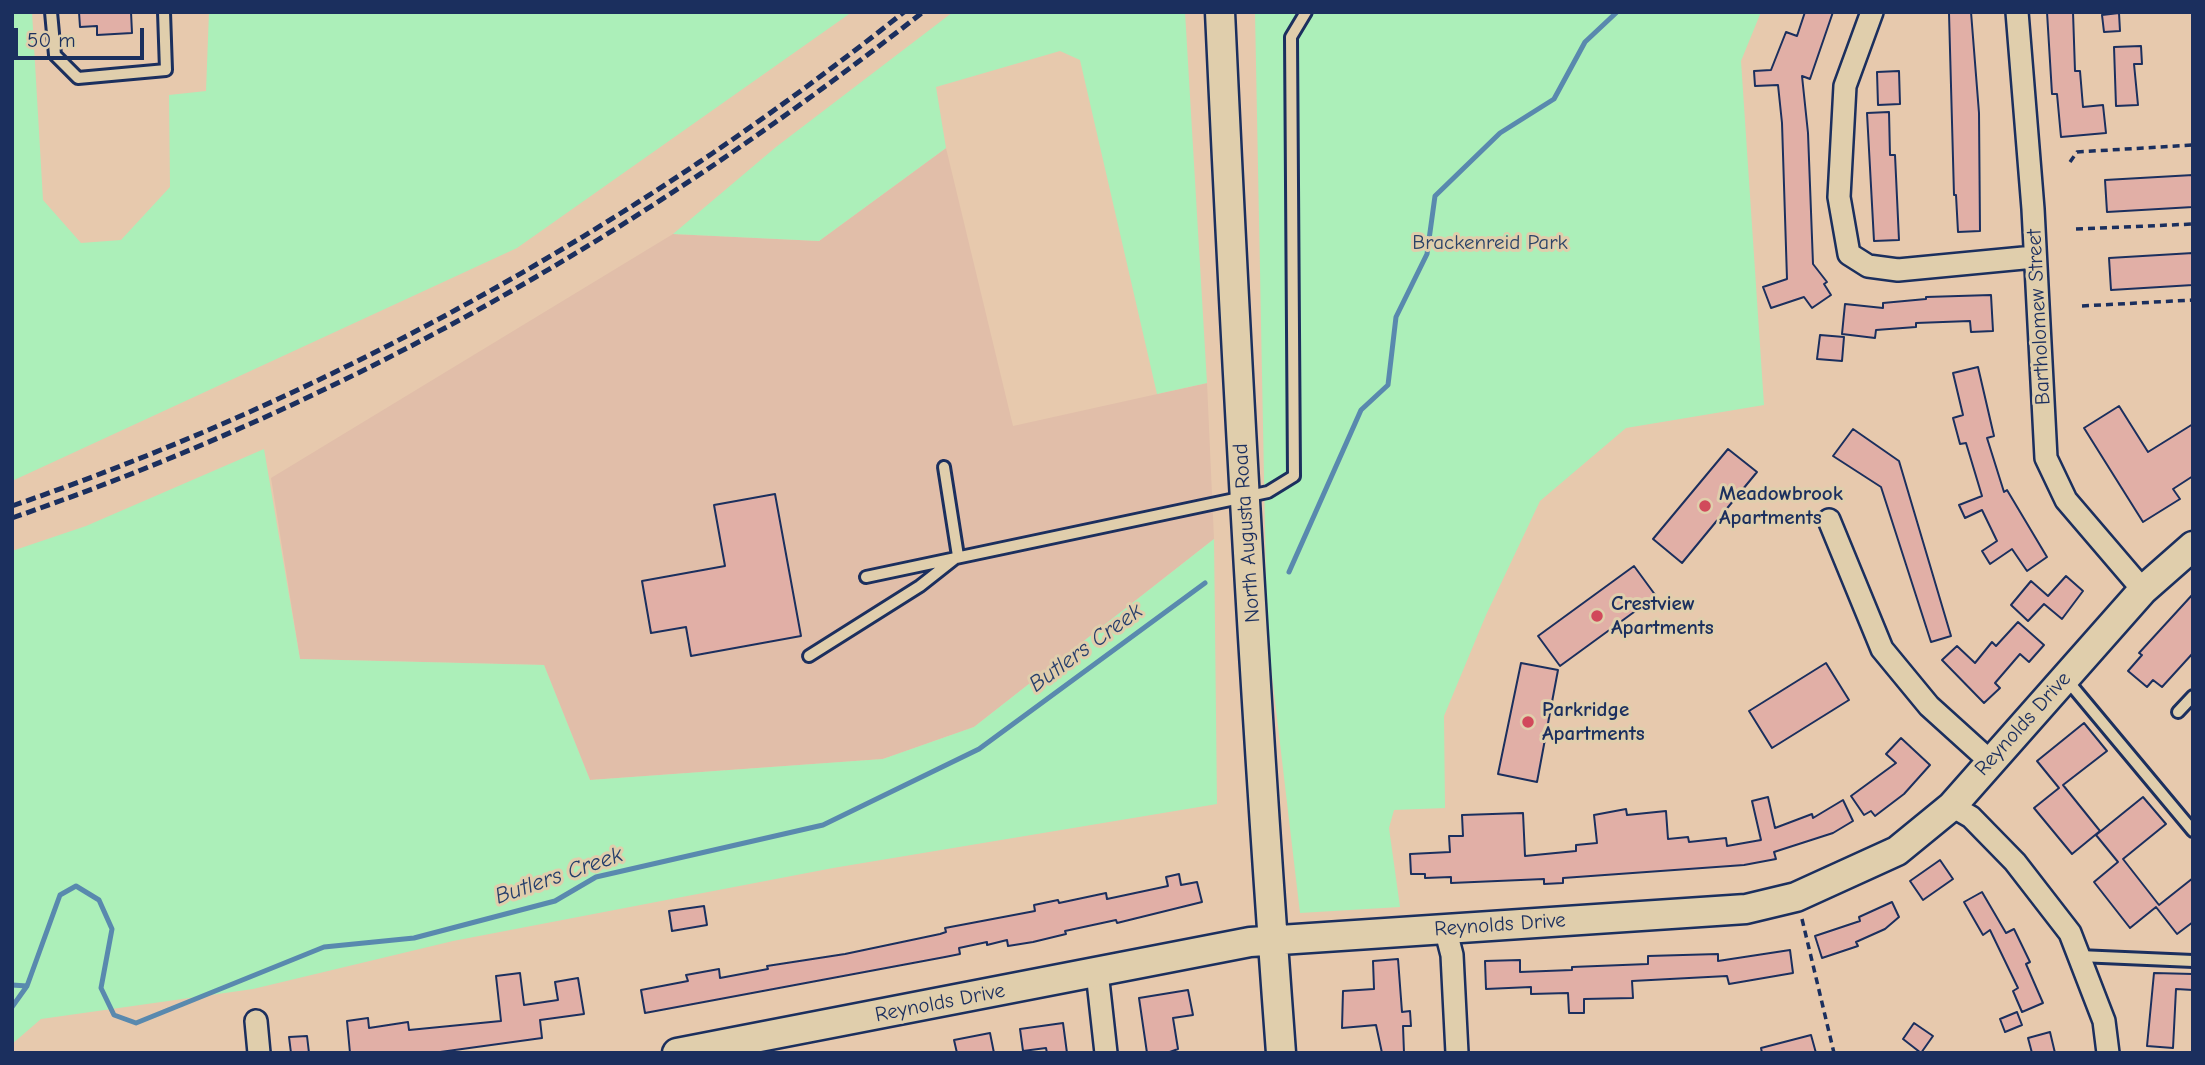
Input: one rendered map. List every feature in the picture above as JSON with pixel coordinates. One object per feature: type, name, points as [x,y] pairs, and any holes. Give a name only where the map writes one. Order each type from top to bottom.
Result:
[{"type":"street","name":"North Augusta Road","points":[[1220,12],[1243,498],[1258,686],[1265,858],[1281,1053]]},
{"type":"street","points":[[1872,12],[1845,86],[1839,197],[1849,254],[1868,266],[1898,270],[2034,257]]},
{"type":"street","name":"Bartholomew Street","points":[[2017,12],[2034,209],[2034,257],[2046,458],[2066,500],[2143,590]]},
{"type":"street","points":[[1829,520],[1882,649],[1929,706],[1992,763]]},
{"type":"street","name":"Reynolds Drive","points":[[677,1053],[1273,940],[1745,909],[1796,897],[1897,851],[1952,806],[2143,590],[2193,546]]},
{"type":"street","points":[[1952,806],[1971,817],[2015,862],[2070,933],[2104,1021],[2108,1053]]},
{"type":"street","points":[[1445,928],[1452,955],[1457,1053]]},
{"type":"street","points":[[1097,972],[1107,1053]]},
{"type":"street","points":[[256,1021],[259,1053]]},
{"type":"lane","points":[[51,12],[55,55],[78,78],[166,70],[164,12]]},
{"type":"lane","points":[[866,578],[958,556],[1243,498],[1268,492],[1294,476],[1291,37],[1306,12]]},
{"type":"lane","points":[[944,467],[958,556]]},
{"type":"lane","points":[[809,656],[920,586],[958,556]]},
{"type":"lane","points":[[2065,678],[2193,831]]},
{"type":"lane","points":[[2178,712],[2193,696]]},
{"type":"lane","points":[[2079,956],[2193,961]]},
{"type":"path","points":[[2070,162],[2077,152],[2193,145]]},
{"type":"path","points":[[2076,229],[2193,224]]},
{"type":"path","points":[[2082,306],[2193,300]]},
{"type":"path","points":[[1796,897],[1834,1053]]},
{"type":"shaded area","points":[[946,148],[1013,426],[1207,383],[1214,539],[974,727],[883,759],[590,780],[544,665],[300,659],[271,478],[673,234],[819,241]]},
{"type":"green space","points":[[12,12],[32,12],[43,200],[81,243],[121,240],[170,187],[169,95],[206,91],[209,12],[852,12],[517,248],[12,481]]},
{"type":"green space","points":[[953,12],[1185,12],[1207,383],[1157,394],[1080,60],[1060,51],[936,87],[946,148],[819,241],[673,234],[776,147]]},
{"type":"green space","name":"Brackenreid Park","points":[[1255,12],[1761,12],[1741,61],[1764,405],[1626,428],[1540,501],[1486,615],[1444,716],[1445,808],[1394,810],[1389,828],[1400,907],[1300,913],[1267,633]]},
{"type":"green space","points":[[264,449],[300,659],[544,665],[590,780],[883,759],[974,727],[1214,539],[1217,804],[833,868],[453,941],[253,989],[41,1019],[12,1044],[12,551],[86,526]]},
{"type":"building","points":[[79,12],[131,12],[132,33],[97,35],[97,26],[80,27]]},
{"type":"building","points":[[1805,12],[1833,12],[1810,79],[1802,76],[1808,133],[1813,264],[1827,282],[1824,284],[1831,295],[1812,308],[1804,297],[1771,308],[1763,287],[1787,279],[1782,123],[1778,85],[1755,86],[1754,71],[1771,70],[1786,32],[1797,36]]},
{"type":"building","points":[[1971,12],[1979,113],[1980,231],[1958,232],[1954,195],[1949,13]]},
{"type":"building","points":[[2047,12],[2073,12],[2075,71],[2080,71],[2083,107],[2103,105],[2106,133],[2061,137],[2057,94],[2052,94]]},
{"type":"building","points":[[2119,13],[2120,31],[2104,32],[2102,15]]},
{"type":"building","points":[[2141,46],[2142,64],[2134,64],[2138,105],[2116,106],[2114,47]]},
{"type":"building","points":[[1899,71],[1900,104],[1878,105],[1877,72]]},
{"type":"building","points":[[1889,112],[1890,155],[1895,155],[1899,240],[1874,241],[1867,113]]},
{"type":"building","points":[[2193,175],[2193,207],[2107,212],[2105,180]]},
{"type":"building","points":[[2193,253],[2193,285],[2111,290],[2109,258]]},
{"type":"building","points":[[1991,295],[1993,331],[1971,332],[1970,321],[1916,323],[1916,327],[1876,330],[1875,338],[1842,334],[1845,304],[1883,308],[1883,303],[1926,297]]},
{"type":"building","points":[[1820,335],[1844,337],[1842,361],[1817,359]]},
{"type":"building","points":[[1978,367],[1994,436],[1987,438],[2004,492],[2007,490],[2047,557],[2027,571],[2012,549],[1990,564],[1982,551],[1997,541],[1982,510],[1965,518],[1959,505],[1982,496],[1966,443],[1960,444],[1953,418],[1963,415],[1953,373]]},
{"type":"building","points":[[2119,406],[2148,452],[2193,424],[2193,476],[2173,489],[2180,499],[2143,522],[2084,428]]},
{"type":"building","points":[[1853,429],[1899,461],[1951,636],[1931,642],[1881,487],[1833,456]]},
{"type":"building","name":"Meadowbrook Apartments","points":[[1728,449],[1757,472],[1682,563],[1653,539]]},
{"type":"building","points":[[775,494],[801,636],[691,656],[686,627],[651,633],[642,581],[725,566],[714,505]]},
{"type":"building","name":"Crestview Apartments","points":[[1634,566],[1656,596],[1560,666],[1538,636]]},
{"type":"building","points":[[2066,576],[2083,591],[2062,619],[2044,604],[2028,621],[2011,605],[2031,581],[2048,596]]},
{"type":"building","points":[[2193,594],[2193,653],[2162,687],[2153,680],[2147,687],[2128,671],[2142,655],[2139,653]]},
{"type":"building","points":[[2018,622],[2044,645],[2029,662],[2020,654],[1995,683],[2000,688],[1984,703],[1942,660],[1957,646],[1975,663],[1992,642],[1996,646]]},
{"type":"building","name":"Parkridge Apartments","points":[[1521,663],[1558,670],[1537,782],[1498,774]]},
{"type":"building","points":[[1826,663],[1849,700],[1772,748],[1749,711]]},
{"type":"building","points":[[2084,723],[2107,751],[2063,785],[2100,831],[2072,854],[2034,808],[2059,788],[2037,761]]},
{"type":"building","points":[[1901,738],[1930,765],[1904,794],[1875,816],[1871,811],[1864,815],[1851,796],[1896,763],[1886,754]]},
{"type":"building","points":[[1768,797],[1775,828],[1812,814],[1813,818],[1843,800],[1853,821],[1833,833],[1774,852],[1776,859],[1744,865],[1563,878],[1563,883],[1544,884],[1544,879],[1451,883],[1451,877],[1425,878],[1425,874],[1411,874],[1410,854],[1450,852],[1449,836],[1463,836],[1462,815],[1523,813],[1525,856],[1576,851],[1576,845],[1597,843],[1594,815],[1626,809],[1627,815],[1666,811],[1668,839],[1688,837],[1689,842],[1726,838],[1727,846],[1761,840],[1752,801]]},
{"type":"building","points":[[2143,797],[2166,824],[2123,859],[2159,905],[2193,878],[2193,922],[2177,934],[2156,907],[2130,928],[2094,882],[2118,862],[2096,835]]},
{"type":"building","points":[[1940,860],[1953,879],[1923,900],[1910,881]]},
{"type":"building","points":[[1179,874],[1181,885],[1197,882],[1202,902],[1117,923],[1116,920],[1065,931],[1066,934],[1033,942],[1008,946],[1007,940],[987,945],[987,942],[959,948],[960,954],[645,1013],[641,990],[688,981],[686,975],[719,969],[720,978],[768,969],[767,966],[845,954],[940,934],[946,932],[945,928],[1035,911],[1034,905],[1058,900],[1059,903],[1106,893],[1107,899],[1168,886],[1166,877]]},
{"type":"building","points":[[1982,892],[2006,933],[2014,929],[2030,962],[2026,964],[2043,1003],[2022,1012],[2013,991],[2018,988],[1990,930],[1983,935],[1964,902]]},
{"type":"building","points":[[1892,902],[1899,917],[1885,929],[1856,942],[1858,946],[1822,958],[1815,936],[1860,921],[1859,917]]},
{"type":"building","points":[[704,906],[707,925],[672,931],[669,911]]},
{"type":"building","points":[[1790,950],[1793,973],[1729,984],[1727,976],[1632,981],[1633,998],[1584,999],[1584,1013],[1569,1013],[1568,993],[1531,994],[1531,987],[1486,989],[1485,961],[1520,960],[1520,972],[1648,964],[1648,956],[1718,954],[1718,961]]},
{"type":"building","points":[[1398,959],[1402,1012],[1410,1011],[1411,1026],[1403,1026],[1404,1053],[1382,1053],[1376,1025],[1342,1028],[1343,991],[1374,989],[1373,961]]},
{"type":"building","points":[[520,973],[524,1005],[558,1000],[555,982],[578,978],[584,1014],[540,1020],[542,1038],[433,1053],[350,1053],[347,1021],[368,1018],[369,1028],[408,1022],[409,1030],[501,1021],[496,976]]},
{"type":"building","points":[[2154,973],[2193,974],[2193,990],[2176,989],[2173,1048],[2147,1046]]},
{"type":"building","points":[[1188,990],[1193,1015],[1173,1018],[1178,1049],[1167,1053],[1147,1053],[1139,998]]},
{"type":"building","points":[[2017,1012],[2022,1025],[2005,1032],[2000,1019]]},
{"type":"building","points":[[1063,1023],[1067,1053],[1047,1053],[1046,1048],[1023,1051],[1020,1029]]},
{"type":"building","points":[[1914,1023],[1933,1036],[1921,1053],[1903,1039]]},
{"type":"building","points":[[2050,1032],[2055,1053],[2032,1053],[2028,1038]]},
{"type":"building","points":[[990,1033],[994,1053],[957,1053],[954,1040]]},
{"type":"building","points":[[1811,1035],[1816,1053],[1762,1053],[1761,1048]]},
{"type":"building","points":[[307,1036],[309,1053],[291,1053],[289,1037]]},
{"type":"waterway","name":"Butlers Creek","points":[[1289,572],[1361,410],[1388,385],[1396,317],[1427,254],[1435,196],[1500,133],[1554,99],[1585,42],[1617,12]]},
{"type":"waterway","name":"Butlers Creek","points":[[12,1007],[27,986],[60,895],[76,886],[99,900],[112,929],[101,988],[114,1015],[136,1023],[324,947],[414,938],[555,901],[596,877],[823,825],[979,749],[1205,583]]},
{"type":"waterway","points":[[12,985],[27,986]]},
{"type":"railway","points":[[12,506],[251,412],[366,357],[479,297],[590,232],[698,163],[802,90],[904,12]]},
{"type":"railway","points":[[12,518],[137,472],[258,421],[489,304],[601,238],[710,167],[817,92],[923,12]]},
{"type":"place","name":"Meadowbrook Apartments","points":[[1705,506]]},
{"type":"place","name":"Crestview Apartments","points":[[1597,616]]},
{"type":"place","name":"Parkridge Apartments","points":[[1528,722]]}]
